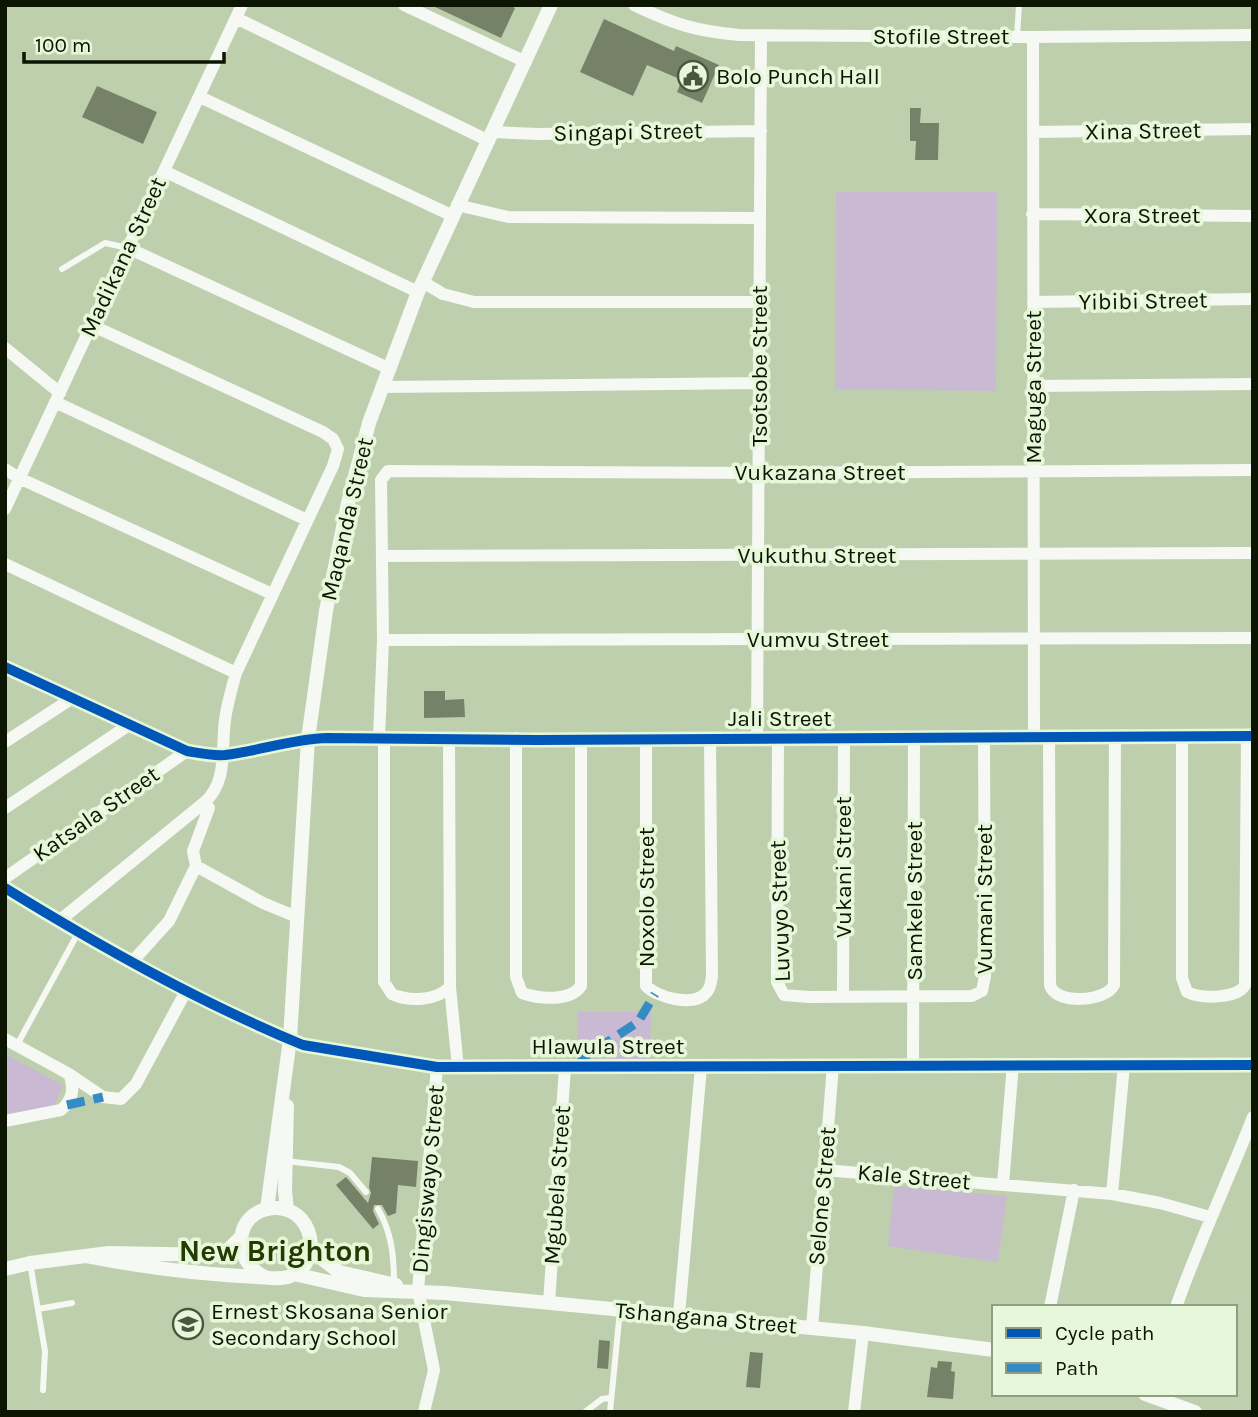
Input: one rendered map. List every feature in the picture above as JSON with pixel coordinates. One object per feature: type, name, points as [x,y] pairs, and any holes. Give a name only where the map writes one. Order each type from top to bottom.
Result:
[{"type":"street","name":"Madikana Street","points":[[5,509],[242,5]]},
{"type":"street","points":[[404,5],[526,62]]},
{"type":"street","name":"Maqanda Street","points":[[267,1209],[280,1161],[308,739],[326,611],[341,533],[369,423],[420,287],[551,5]]},
{"type":"street","name":"Stofile Street","points":[[634,5],[682,26],[701,31],[761,36],[1033,37],[1253,34]]},
{"type":"street","points":[[236,18],[491,136]]},
{"type":"street","name":"Tsotsobe Street","points":[[757,739],[761,36]]},
{"type":"street","name":"Maguga Street","points":[[1033,37],[1034,737]]},
{"type":"street","points":[[200,97],[455,210],[508,217],[760,218]]},
{"type":"street","name":"Xina Street","points":[[1033,132],[1253,129]]},
{"type":"street","name":"Singapi Street","points":[[491,136],[761,131]]},
{"type":"street","points":[[164,171],[420,287],[474,302],[759,302]]},
{"type":"street","name":"Xora Street","points":[[1032,214],[1253,216]]},
{"type":"street","points":[[128,248],[388,368]]},
{"type":"street","name":"Yibibi Street","points":[[1033,302],[1253,299]]},
{"type":"street","points":[[59,921],[205,802],[219,784],[226,707],[236,673],[337,455],[337,444],[323,432],[91,325]]},
{"type":"street","points":[[5,348],[58,398],[307,520]]},
{"type":"street","points":[[382,387],[760,383]]},
{"type":"street","points":[[1033,386],[1253,384]]},
{"type":"street","points":[[5,469],[19,478],[272,594]]},
{"type":"street","name":"Vukazana Street","points":[[382,556],[381,480],[382,475],[388,471],[759,473],[1253,470]]},
{"type":"street","name":"Vukuthu Street","points":[[382,556],[1253,553]]},
{"type":"street","points":[[382,556],[384,982],[387,990],[398,996],[418,998],[439,996],[450,987]]},
{"type":"street","points":[[5,564],[236,673]]},
{"type":"street","name":"Vumvu Street","points":[[383,640],[1253,638]]},
{"type":"street","name":"Jali Street","points":[[8,671],[187,751],[223,755],[308,739],[1250,736]]},
{"type":"street","points":[[5,742],[71,699]]},
{"type":"street","points":[[5,808],[129,725]]},
{"type":"street","points":[[1049,737],[1050,985],[1056,995],[1074,998],[1102,996],[1108,994],[1114,985],[1115,736]]},
{"type":"street","points":[[1182,736],[1182,978],[1187,992],[1200,996],[1231,994],[1242,991],[1245,985],[1250,736]]},
{"type":"street","name":"Vumani Street","points":[[915,996],[972,996],[980,993],[984,986],[984,737]]},
{"type":"street","points":[[516,738],[516,977],[522,993],[539,997],[567,996],[577,992],[581,986],[581,740]]},
{"type":"street","name":"Luvuyo Street","points":[[778,738],[777,982],[781,992],[789,996],[915,996]]},
{"type":"street","name":"Vukani Street","points":[[843,996],[844,738]]},
{"type":"street","name":"Samkele Street","points":[[913,1064],[914,738]]},
{"type":"street","points":[[449,739],[450,987],[458,1068]]},
{"type":"street","name":"Noxolo Street","points":[[646,739],[646,986],[659,996],[682,999],[705,995],[712,976],[710,739]]},
{"type":"street","name":"Katsala Street","points":[[5,878],[187,751]]},
{"type":"street","points":[[132,962],[169,922],[196,866],[194,851],[209,808],[205,802]]},
{"type":"street","points":[[196,866],[263,904],[297,917]]},
{"type":"street","name":"Hlawula Street","points":[[5,888],[78,933],[186,991],[303,1045],[437,1067],[1253,1065]]},
{"type":"street","points":[[11,1042],[69,1074],[103,1097],[121,1099],[136,1084],[186,991]]},
{"type":"street","name":"Kale Street","points":[[1003,1184],[1013,1064]]},
{"type":"street","name":"Selone Street","points":[[812,1328],[832,1065]]},
{"type":"street","points":[[1112,1194],[1124,1065]]},
{"type":"street","name":"Dingiswayo Street","points":[[424,1412],[435,1370],[418,1290],[437,1067]]},
{"type":"street","name":"Mgubela Street","points":[[549,1303],[565,1067]]},
{"type":"street","points":[[679,1315],[701,1067]]},
{"type":"street","points":[[5,1121],[61,1110],[67,1105],[72,1094],[73,1085],[69,1074]]},
{"type":"street","points":[[1177,1305],[1210,1217],[1253,1117]]},
{"type":"street","name":"Maqanda Street","points":[[280,1161],[287,1210]]},
{"type":"street","name":"Kale Street","points":[[824,1170],[1112,1194],[1160,1203],[1210,1217]]},
{"type":"street","points":[[1050,1305],[1074,1190]]},
{"type":"street","points":[[5,1269],[30,1263],[85,1256],[134,1252],[218,1255],[241,1237],[250,1219],[267,1209],[287,1210],[304,1221],[311,1240],[308,1259],[294,1274],[285,1278],[151,1267],[85,1256]]},
{"type":"street","points":[[241,1237],[243,1257],[248,1266],[265,1277]]},
{"type":"street","name":"Tshangana Street","points":[[311,1250],[339,1272],[418,1290]]},
{"type":"street","name":"Tshangana Street","points":[[294,1274],[364,1290],[418,1290],[863,1333],[992,1350]]},
{"type":"street","points":[[854,1412],[863,1333]]},
{"type":"street","points":[[1151,1396],[1195,1412]]},
{"type":"lane","points":[[1017,37],[1019,5]]},
{"type":"lane","points":[[62,269],[105,243],[128,248]]},
{"type":"lane","points":[[11,1042],[78,933]]},
{"type":"lane","points":[[280,1161],[339,1167],[350,1173],[366,1192]]},
{"type":"lane","points":[[378,1209],[391,1239],[394,1284]]},
{"type":"lane","points":[[30,1263],[45,1351],[43,1390]]},
{"type":"lane","points":[[38,1309],[72,1303]]},
{"type":"lane","points":[[610,1412],[620,1310]]},
{"type":"lane","points":[[584,1412],[602,1399],[610,1398]]},
{"type":"shaded area","points":[[836,192],[997,192],[996,391],[835,389]]},
{"type":"shaded area","points":[[578,1012],[651,1012],[650,1059],[577,1058]]},
{"type":"shaded area","points":[[5,1054],[63,1085],[55,1105],[5,1116]]},
{"type":"shaded area","points":[[894,1186],[1007,1196],[998,1262],[888,1246]]},
{"type":"building","points":[[431,5],[509,5],[515,8],[501,38]]},
{"type":"building","points":[[604,19],[674,51],[676,46],[719,65],[702,103],[677,92],[682,80],[647,65],[633,96],[580,72]]},
{"type":"building","points":[[97,86],[157,112],[143,144],[82,117]]},
{"type":"building","points":[[910,108],[921,108],[920,123],[939,123],[938,160],[915,160],[916,141],[910,141]]},
{"type":"building","points":[[424,691],[445,691],[445,700],[464,699],[465,717],[424,718]]},
{"type":"building","points":[[372,1157],[418,1161],[416,1187],[398,1185],[396,1213],[388,1216],[382,1205],[374,1205],[373,1211],[379,1224],[373,1229],[336,1185],[346,1177],[368,1203],[371,1193],[369,1187]]},
{"type":"building","points":[[599,1340],[610,1341],[608,1369],[597,1368]]},
{"type":"building","points":[[750,1352],[763,1353],[760,1388],[746,1387]]},
{"type":"building","points":[[938,1361],[952,1362],[951,1371],[955,1372],[953,1399],[927,1397],[931,1367],[937,1368]]},
{"type":"marked path","points":[[578,1068],[583,1058],[638,1022],[655,994]]},
{"type":"marked path","points":[[67,1105],[103,1097]]},
{"type":"cycle path","points":[[5,667],[187,751],[215,755],[327,738],[536,740],[1253,736]]},
{"type":"cycle path","points":[[5,888],[151,972],[226,1011],[303,1045],[437,1067],[1253,1065]]},
{"type":"place","name":"Bolo Punch Hall","points":[[693,76]]},
{"type":"place","name":"Ernest Skosana Senior Secondary School","points":[[188,1324]]},
{"type":"district","name":"New Brighton","points":[[275,1251]]}]
